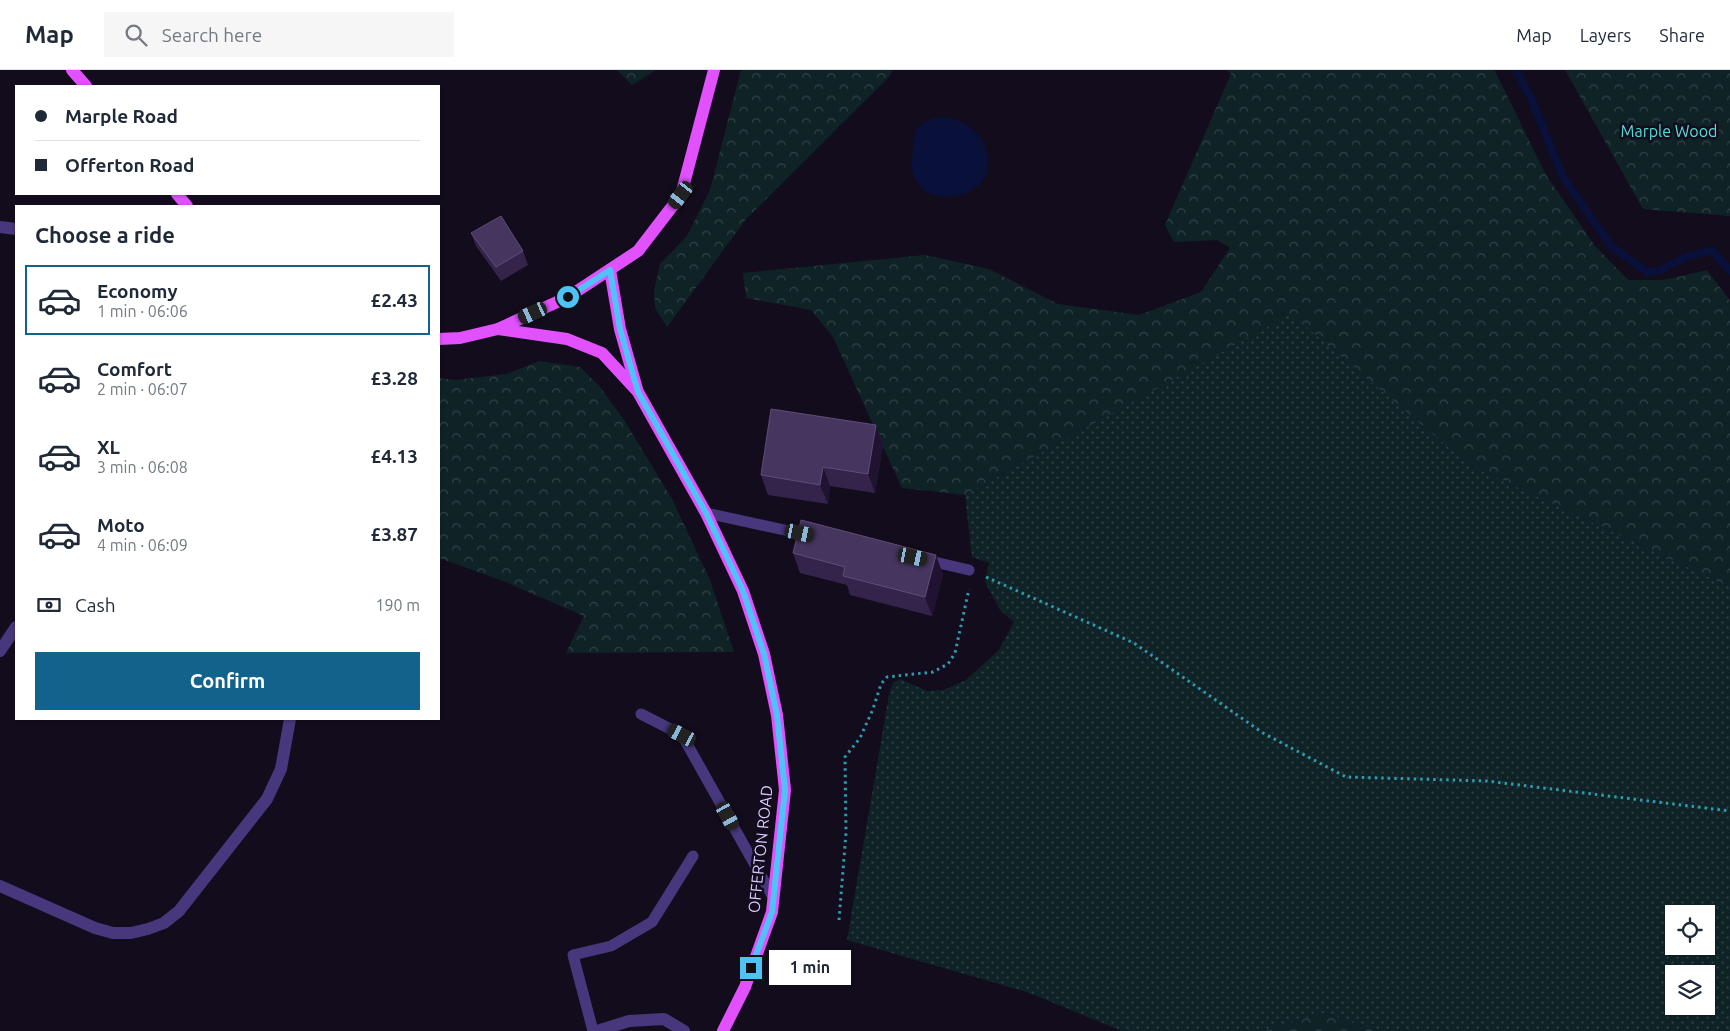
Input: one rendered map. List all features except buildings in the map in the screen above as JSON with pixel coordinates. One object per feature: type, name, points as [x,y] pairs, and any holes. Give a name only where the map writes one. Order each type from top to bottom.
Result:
[{"type":"main road","points":[[72,70],[85,85]]},
{"type":"main road","points":[[440,339],[460,338],[498,330],[568,297],[638,251],[681,195],[714,70]]},
{"type":"main road","points":[[178,195],[186,205]]},
{"type":"main road","name":"OFFERTON ROAD","points":[[610,270],[620,329],[638,392]]},
{"type":"main road","name":"OFFERTON ROAD","points":[[498,330],[567,339],[602,353],[638,392],[706,513],[743,591],[764,654],[777,715],[785,790],[772,912],[745,987],[723,1031]]},
{"type":"street","points":[[0,227],[15,229]]},
{"type":"street","points":[[0,651],[15,628]]},
{"type":"street","points":[[0,886],[94,928],[113,933],[131,933],[164,923],[179,911],[267,799],[280,769],[290,720]]},
{"type":"street","points":[[597,1031],[629,1021],[664,1019],[684,1031]]},
{"type":"lane","points":[[706,513],[823,538]]},
{"type":"lane","points":[[911,557],[969,570]]},
{"type":"lane","points":[[641,714],[682,735],[773,897]]},
{"type":"lane","points":[[593,1031],[573,955],[611,946],[652,922],[693,856]]},
{"type":"path","points":[[839,920],[846,833],[845,757],[860,738],[874,709],[881,684],[887,677],[933,672],[948,664],[955,653],[969,591],[969,570],[1134,643],[1263,733],[1346,777],[1487,781],[1730,811]]},
{"type":"green space","points":[[617,70],[656,70],[632,85]]},
{"type":"green space","points":[[741,70],[893,70],[888,78],[746,219],[667,327],[655,308],[654,290],[660,264],[687,236],[710,190]]},
{"type":"green space","points":[[1227,70],[1493,70],[1546,175],[1595,246],[1628,280],[1664,280],[1707,270],[1730,301],[1730,587],[1468,464],[1291,314],[965,495],[902,488],[833,337],[811,310],[746,298],[743,273],[925,255],[989,269],[1058,304],[1139,315],[1201,292],[1230,248],[1217,240],[1174,242],[1165,225],[1231,74]]},
{"type":"green space","name":"Marple Wood","points":[[1565,70],[1730,70],[1730,216],[1643,209]]},
{"type":"green space","points":[[1291,313],[1468,464],[1730,587],[1730,1031],[1379,1031],[1323,1013],[1264,1031],[1122,1031],[1027,992],[847,940],[889,695],[893,683],[900,679],[927,691],[944,690],[966,680],[999,650],[1014,622],[1000,610],[985,582],[989,563],[972,557],[965,495]]},
{"type":"green space","points":[[539,361],[580,367],[600,387],[624,420],[672,499],[710,580],[734,652],[566,653],[584,616],[503,581],[440,558],[440,378],[455,380],[507,374]]},
{"type":"green space","points":[[1323,1013],[1379,1031],[1264,1031]]},
{"type":"shaded area","points":[[933,118],[959,121],[968,126],[983,141],[987,151],[987,172],[982,182],[970,191],[948,197],[934,195],[923,189],[914,178],[912,163],[915,134],[921,125]]},
{"type":"waterway","points":[[1516,70],[1531,98],[1563,177],[1611,246],[1647,272],[1659,271],[1686,257],[1712,250],[1730,271]]},
{"type":"route","points":[[568,297],[610,270],[620,329],[638,392],[706,513],[743,591],[764,654],[777,715],[785,790],[772,912],[751,968]]}]
